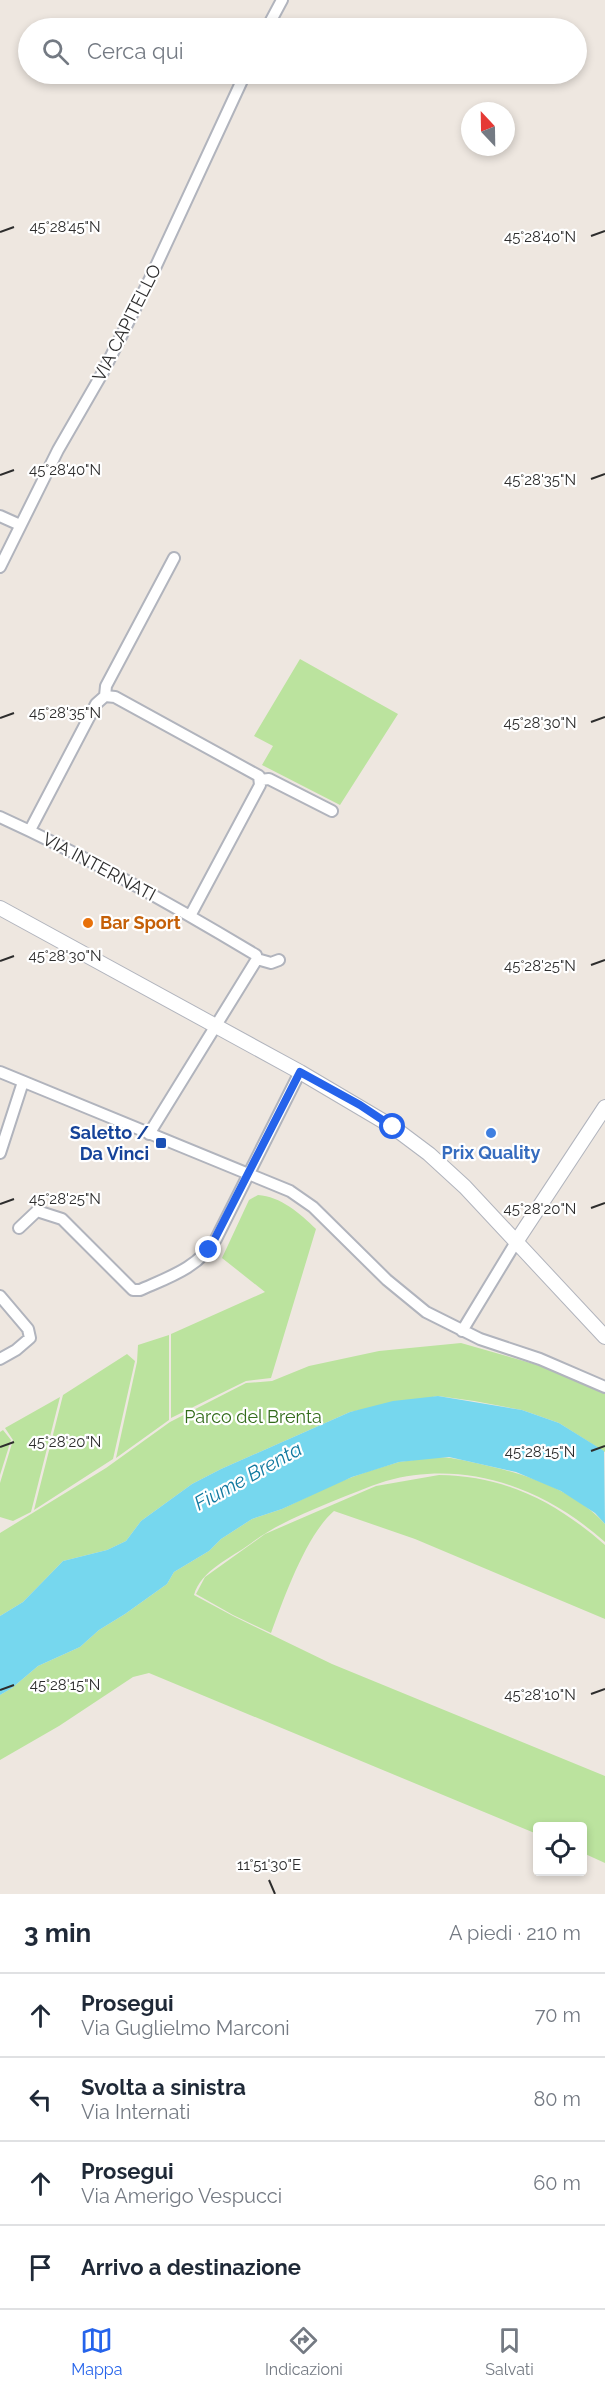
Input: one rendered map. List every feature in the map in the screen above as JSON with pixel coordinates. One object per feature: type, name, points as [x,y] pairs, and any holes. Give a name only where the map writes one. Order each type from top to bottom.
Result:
[{"type":"main road","points":[[0,909],[360,1105],[429,1154],[465,1187],[605,1337]]},
{"type":"main road","points":[[516,1242],[605,1107]]},
{"type":"street","points":[[272,18],[282,0]]},
{"type":"street","name":"VIA CAPITELLO","points":[[0,567],[58,450],[103,372],[149,281],[240,84]]},
{"type":"street","points":[[0,516],[20,525]]},
{"type":"street","points":[[30,830],[96,704],[105,696],[106,686],[174,558]]},
{"type":"street","points":[[105,696],[115,697],[254,772],[260,780],[260,785],[190,916]]},
{"type":"street","points":[[260,780],[269,779],[332,811]]},
{"type":"street","name":"VIA INTERNATI","points":[[0,817],[30,830],[190,916],[256,955],[257,959]]},
{"type":"street","points":[[149,1134],[257,959],[271,963],[279,960]]},
{"type":"street","points":[[0,1072],[302,1198],[407,1298],[462,1331],[540,1359],[605,1387]]},
{"type":"street","points":[[19,1228],[37,1211],[62,1219],[133,1290],[140,1290],[190,1267],[209,1250],[300,1072]]},
{"type":"street","points":[[0,1153],[23,1082]]},
{"type":"street","points":[[462,1331],[516,1242]]},
{"type":"street","points":[[0,1296],[28,1329],[30,1338],[16,1350],[0,1359]]},
{"type":"green space","points":[[300,659],[398,714],[340,805],[262,765],[273,746],[254,736]]},
{"type":"green space","points":[[258,1195],[282,1202],[316,1229],[271,1378],[246,1381],[171,1418],[171,1334],[265,1292],[222,1258],[249,1200]]},
{"type":"green space","points":[[169,1335],[169,1420],[116,1458],[137,1362],[138,1345]]},
{"type":"green space","name":"Parco del Brenta","points":[[461,1343],[548,1368],[605,1394],[605,1452],[559,1423],[522,1410],[474,1401],[438,1396],[350,1412],[192,1484],[141,1521],[126,1541],[107,1550],[63,1561],[23,1602],[0,1616],[0,1533],[106,1468],[170,1422],[246,1383],[272,1381],[309,1366],[379,1351]]},
{"type":"green space","points":[[127,1354],[135,1361],[113,1459],[34,1510],[63,1395]]},
{"type":"green space","points":[[60,1397],[31,1512],[13,1521],[0,1517],[0,1483],[13,1440],[5,1428]]},
{"type":"green space","points":[[3,1430],[11,1440],[0,1475],[0,1432]]},
{"type":"green space","points":[[435,1457],[446,1458],[493,1467],[528,1477],[562,1492],[592,1511],[605,1524],[605,1542],[556,1507],[530,1493],[503,1483],[475,1476],[416,1475],[372,1486],[279,1526],[217,1565],[203,1578],[194,1595],[332,1664],[605,1776],[605,1863],[587,1855],[587,1822],[533,1822],[533,1832],[149,1673],[133,1677],[59,1726],[0,1760],[0,1695],[38,1666],[80,1647],[99,1630],[167,1584],[174,1572],[209,1551],[221,1539],[252,1519],[282,1509],[336,1483],[399,1462]]},
{"type":"green space","points":[[439,1475],[486,1480],[529,1494],[568,1516],[605,1545],[605,1619],[415,1539],[334,1511],[314,1535],[305,1551],[271,1633],[196,1594],[205,1577],[265,1534],[376,1486]]},
{"type":"water","name":"Fiume Brenta","points":[[438,1396],[522,1410],[559,1423],[604,1451],[605,1524],[595,1513],[561,1491],[516,1472],[449,1457],[399,1462],[352,1477],[282,1509],[252,1519],[221,1539],[209,1551],[174,1572],[167,1584],[99,1630],[80,1647],[38,1666],[0,1695],[0,1616],[23,1602],[63,1561],[107,1550],[126,1541],[141,1521],[192,1484],[350,1412],[393,1401]]},
{"type":"place","name":"Bar Sport","points":[[88,923]]},
{"type":"place","name":"Prix Quality","points":[[491,1133]]},
{"type":"place","name":"Saletto / Da Vinci","points":[[161,1143]]},
{"type":"route","points":[[209,1250],[300,1072],[360,1105],[393,1127]]}]
